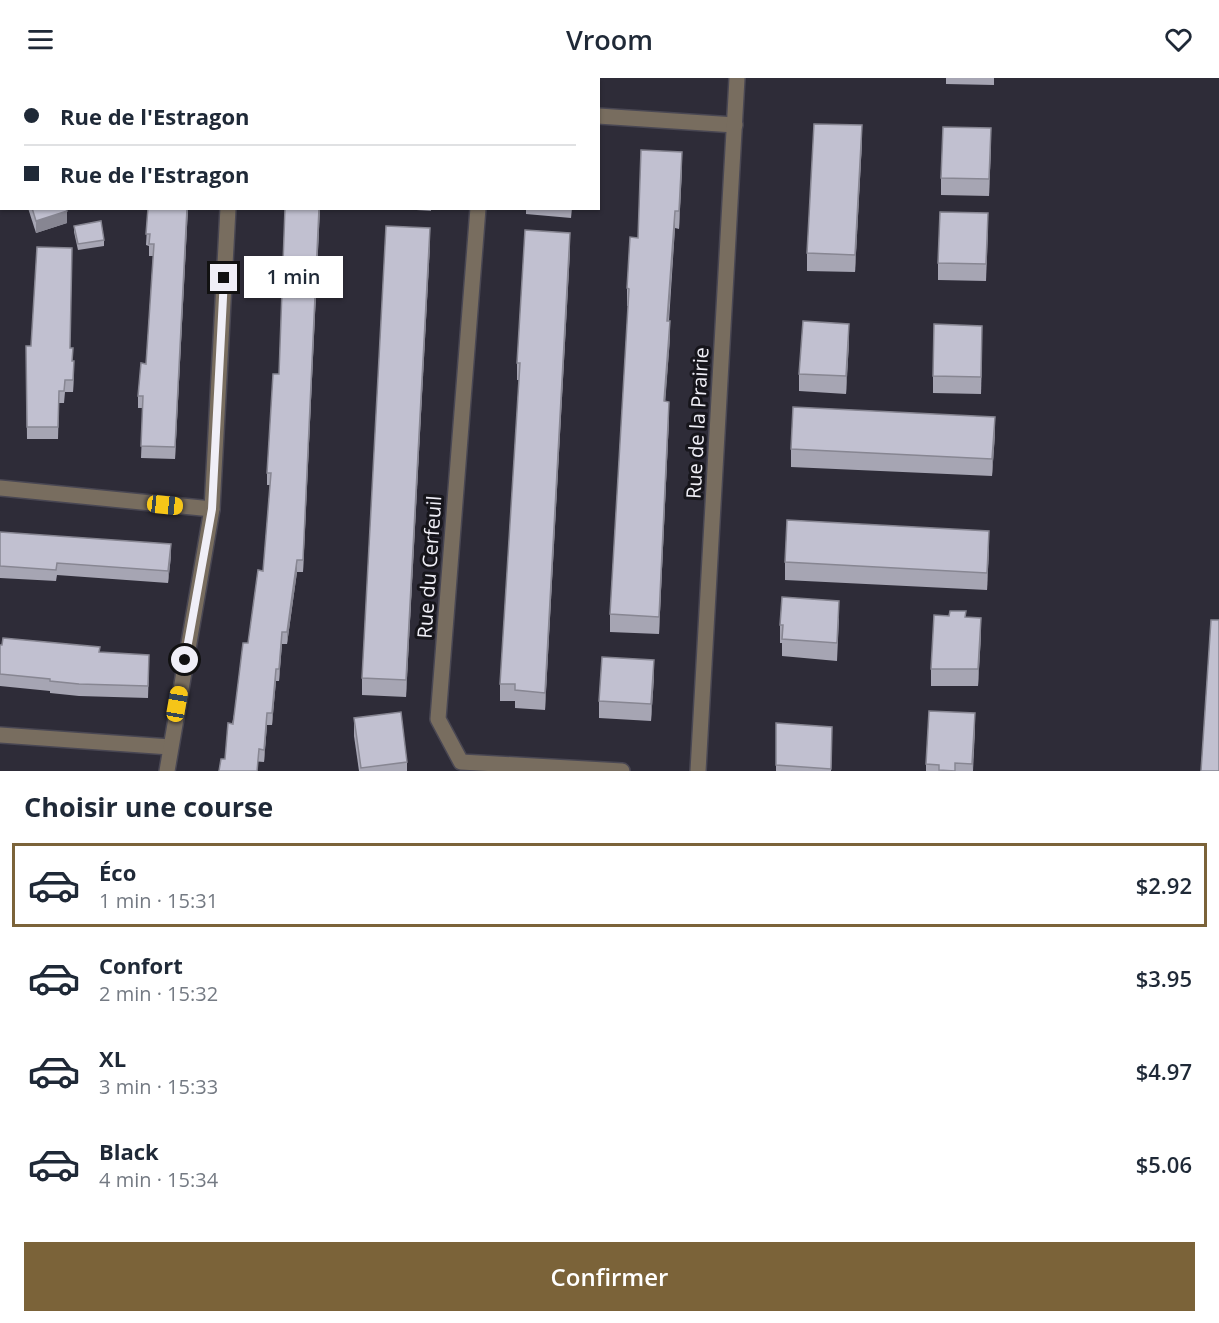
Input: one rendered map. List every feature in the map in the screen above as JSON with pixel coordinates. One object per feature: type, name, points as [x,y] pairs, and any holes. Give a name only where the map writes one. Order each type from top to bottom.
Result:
[{"type":"street","name":"Rue de la Prairie","points":[[698,771],[737,78]]},
{"type":"street","points":[[600,116],[735,125]]},
{"type":"street","points":[[167,771],[212,509],[228,210]]},
{"type":"street","name":"Rue du Cerfeuil","points":[[478,210],[438,718],[461,762],[622,771]]},
{"type":"street","points":[[0,488],[212,509]]},
{"type":"street","points":[[0,735],[170,747]]},
{"type":"building","points":[[814,124],[862,125],[855,255],[807,253]]},
{"type":"building","points":[[943,127],[991,128],[989,179],[941,178]]},
{"type":"building","points":[[641,150],[682,152],[679,211],[675,211],[667,321],[670,321],[664,401],[669,402],[659,617],[610,614],[630,237],[638,238]]},
{"type":"building","points":[[33,210],[67,210],[67,211],[36,221]]},
{"type":"building","points":[[148,210],[187,210],[175,447],[141,446],[143,396],[138,396],[141,363],[146,364],[154,244],[149,244],[150,234],[146,234]]},
{"type":"building","points":[[285,210],[319,210],[303,560],[297,560],[287,632],[282,632],[272,713],[267,713],[264,750],[259,749],[257,771],[219,771],[221,759],[225,759],[228,723],[233,724],[243,643],[248,643],[258,570],[263,571],[271,473],[267,473],[273,374],[279,374]]},
{"type":"building","points":[[940,212],[988,213],[986,264],[938,263]]},
{"type":"building","points":[[101,221],[104,240],[78,244],[74,226]]},
{"type":"building","points":[[386,226],[430,228],[406,680],[362,678]]},
{"type":"building","points":[[525,230],[570,233],[545,693],[515,690],[515,684],[500,684],[520,363],[517,363]]},
{"type":"building","points":[[37,247],[72,248],[70,348],[73,348],[73,380],[65,380],[64,391],[59,391],[58,427],[27,427],[26,346],[31,346]]},
{"type":"building","points":[[803,321],[849,324],[846,376],[799,374]]},
{"type":"building","points":[[934,324],[982,326],[981,377],[933,376]]},
{"type":"building","points":[[793,407],[995,417],[992,459],[791,449]]},
{"type":"building","points":[[787,520],[989,531],[987,573],[785,562]]},
{"type":"building","points":[[0,532],[171,544],[168,571],[57,563],[56,570],[0,566]]},
{"type":"building","points":[[782,597],[839,601],[837,643],[782,639],[783,625],[780,625]]},
{"type":"building","points":[[950,611],[966,611],[965,617],[981,618],[978,669],[931,669],[934,615],[949,616]]},
{"type":"building","points":[[1211,620],[1219,620],[1219,771],[1201,771]]},
{"type":"building","points":[[3,638],[100,647],[99,652],[149,655],[148,686],[79,684],[0,674],[0,645],[2,645]]},
{"type":"building","points":[[602,657],[654,660],[651,704],[599,701]]},
{"type":"building","points":[[929,711],[975,713],[972,764],[955,763],[955,771],[939,770],[939,765],[926,764]]},
{"type":"building","points":[[401,712],[407,762],[361,768],[354,718]]},
{"type":"building","points":[[776,723],[832,727],[831,769],[776,765]]},
{"type":"route","points":[[185,660],[212,509],[224,278]]}]
